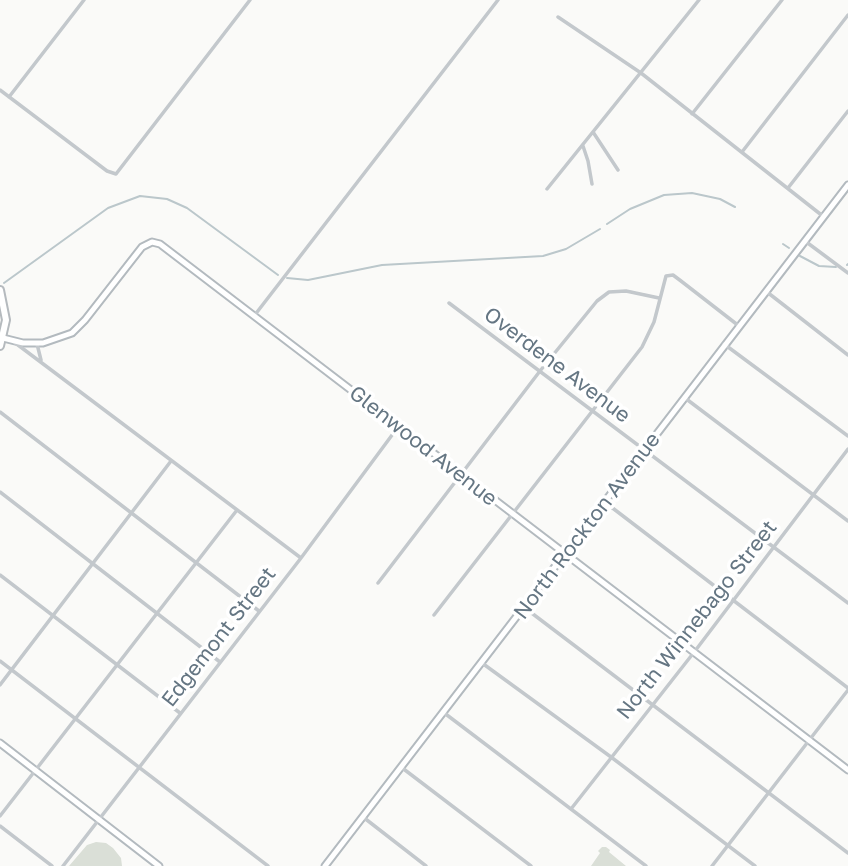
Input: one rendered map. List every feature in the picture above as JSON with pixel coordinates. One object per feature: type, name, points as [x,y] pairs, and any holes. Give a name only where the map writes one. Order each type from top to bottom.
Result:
[{"type":"main road","points":[[0,290],[6,320],[0,346]]},
{"type":"street","points":[[9,97],[84,0]]},
{"type":"street","points":[[0,90],[114,174],[120,170],[250,0]]},
{"type":"street","points":[[254,316],[498,0]]},
{"type":"street","points":[[547,189],[699,0]]},
{"type":"street","points":[[692,114],[782,0]]},
{"type":"street","points":[[742,152],[848,15]]},
{"type":"street","points":[[558,17],[641,73],[824,216]]},
{"type":"street","points":[[788,188],[848,111]]},
{"type":"street","points":[[593,132],[618,170]]},
{"type":"street","points":[[583,146],[592,184]]},
{"type":"street","name":"North Rockton Avenue","points":[[325,866],[606,503],[724,344],[847,189]]},
{"type":"street","points":[[805,241],[848,274]]},
{"type":"street","name":"Glenwood Avenue","points":[[3,338],[37,344],[57,340],[77,329],[142,247],[152,242],[165,247],[565,556],[695,651],[848,770]]},
{"type":"street","points":[[434,615],[642,347],[654,322],[666,276],[673,275],[738,326]]},
{"type":"street","points":[[378,583],[597,301],[609,292],[626,291],[660,298]]},
{"type":"street","points":[[766,292],[848,355]]},
{"type":"street","name":"Overdene Avenue","points":[[449,303],[848,603]]},
{"type":"street","points":[[14,342],[300,558]]},
{"type":"street","points":[[37,344],[42,362]]},
{"type":"street","points":[[724,344],[848,436]]},
{"type":"street","points":[[685,397],[848,521]]},
{"type":"street","points":[[0,412],[259,611]]},
{"type":"street","name":"Edgemont Street","points":[[63,866],[398,427]]},
{"type":"street","name":"North Winnebago Street","points":[[570,809],[695,651],[848,449]]},
{"type":"street","points":[[0,685],[172,461]]},
{"type":"street","points":[[0,492],[220,662]]},
{"type":"street","points":[[606,503],[848,689],[712,866]]},
{"type":"street","points":[[0,816],[237,510]]},
{"type":"street","points":[[0,575],[180,713]]},
{"type":"street","points":[[525,608],[848,853]]},
{"type":"street","points":[[0,661],[268,866]]},
{"type":"street","points":[[482,663],[755,866]]},
{"type":"street","points":[[443,712],[646,866]]},
{"type":"street","points":[[0,743],[159,866]]},
{"type":"street","points":[[401,767],[529,865]]},
{"type":"street","points":[[363,817],[426,866]]},
{"type":"street","points":[[0,826],[52,866]]},
{"type":"shaded area","points":[[106,843],[113,848],[121,858],[122,866],[69,866],[87,845]]},
{"type":"shaded area","points":[[602,847],[610,850],[609,852],[626,866],[591,866]]},
{"type":"waterway","points":[[607,224],[630,209],[664,195],[692,193],[720,199],[735,207]]},
{"type":"waterway","points":[[4,283],[108,208],[140,196],[167,199],[187,208],[278,275]]},
{"type":"waterway","points":[[287,278],[308,280],[382,265],[543,256],[566,249],[600,229]]},
{"type":"waterway","points":[[783,244],[789,248]]},
{"type":"waterway","points":[[800,256],[819,266],[836,267]]}]
